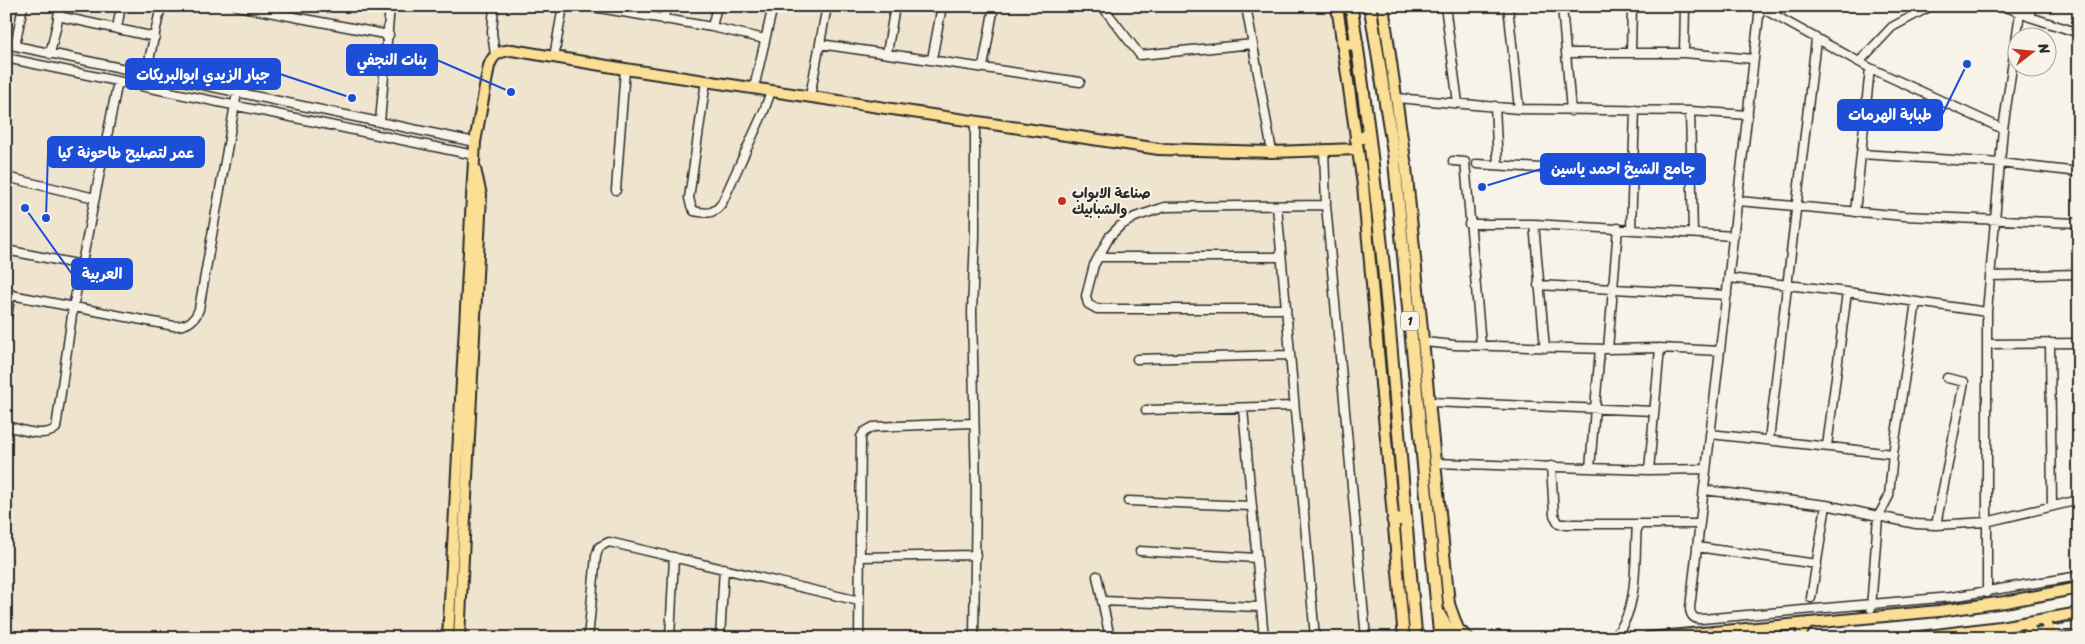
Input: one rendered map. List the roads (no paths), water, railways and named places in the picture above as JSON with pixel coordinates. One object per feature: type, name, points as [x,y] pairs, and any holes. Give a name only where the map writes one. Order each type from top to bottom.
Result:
[{"type":"highway","name":"1","points":[[1351,6],[1370,137],[1387,297],[1416,638]]},
{"type":"highway","name":"1","points":[[1370,6],[1404,196],[1436,522],[1440,638]]},
{"type":"highway","points":[[1343,45],[1357,43]]},
{"type":"highway","points":[[1379,56],[1391,54]]},
{"type":"highway","points":[[1357,144],[1370,137]]},
{"type":"highway","points":[[1393,520],[1406,519]]},
{"type":"main road","points":[[1337,6],[1363,185],[1404,638]]},
{"type":"main road","points":[[1383,6],[1398,98],[1404,196],[1424,342],[1436,463],[1436,522],[1449,604],[1458,629],[1468,638]]},
{"type":"main road","points":[[448,638],[475,142],[489,66],[495,55],[502,51],[512,50],[771,91],[1159,148],[1272,152],[1324,150],[1357,144]]},
{"type":"main road","points":[[459,638],[481,195],[474,160]]},
{"type":"main road","points":[[1648,638],[1983,605],[2079,588]]},
{"type":"main road","points":[[1438,610],[1443,623],[1452,633],[1461,638]]},
{"type":"main road","points":[[1912,638],[2026,623],[2079,613]]},
{"type":"main road","points":[[2044,620],[2052,634]]},
{"type":"main road","points":[[1801,638],[1802,631],[1808,623]]},
{"type":"main road","points":[[2026,623],[2034,636]]},
{"type":"street","points":[[23,6],[10,45],[475,142]]},
{"type":"street","points":[[50,54],[61,6]]},
{"type":"street","points":[[117,28],[121,6]]},
{"type":"street","points":[[146,74],[161,6]]},
{"type":"street","points":[[237,6],[389,35]]},
{"type":"street","points":[[380,122],[390,6]]},
{"type":"street","points":[[494,6],[492,32],[495,55]]},
{"type":"street","points":[[554,57],[563,6]]},
{"type":"street","points":[[587,6],[615,8],[664,20],[712,27],[765,39]]},
{"type":"street","points":[[664,20],[666,6]]},
{"type":"street","points":[[712,27],[717,6]]},
{"type":"street","points":[[754,88],[772,6]]},
{"type":"street","points":[[810,96],[827,6]]},
{"type":"street","points":[[887,53],[895,6]]},
{"type":"street","points":[[932,60],[942,6]]},
{"type":"street","points":[[983,67],[994,6]]},
{"type":"street","points":[[1102,6],[1140,55],[1253,44]]},
{"type":"street","points":[[1246,6],[1272,152]]},
{"type":"street","points":[[1445,6],[1458,103]]},
{"type":"street","points":[[1508,6],[1520,109]]},
{"type":"street","points":[[1562,6],[1571,111]]},
{"type":"street","points":[[1631,52],[1632,6]]},
{"type":"street","points":[[1684,6],[1684,53]]},
{"type":"street","points":[[1859,62],[1892,27],[1931,6]]},
{"type":"street","points":[[1996,6],[2009,8],[2030,17],[2079,32]]},
{"type":"street","points":[[2030,6],[2030,17]]},
{"type":"street","points":[[2003,129],[1870,68],[1759,7],[1690,608],[1693,616],[1698,619],[1871,605],[1987,593],[2079,576]]},
{"type":"street","points":[[1987,593],[1987,312],[2003,129],[2020,13]]},
{"type":"street","points":[[58,16],[154,37]]},
{"type":"street","points":[[1769,440],[1816,40]]},
{"type":"street","points":[[820,44],[1080,82]]},
{"type":"street","points":[[1566,53],[1684,53],[1754,59]]},
{"type":"street","points":[[6,58],[235,106],[474,160]]},
{"type":"street","points":[[1855,212],[1870,68]]},
{"type":"street","points":[[616,190],[626,69]]},
{"type":"street","points":[[6,426],[43,434],[51,432],[56,428],[73,308],[118,81]]},
{"type":"street","points":[[706,81],[689,198],[690,206],[694,211],[706,214],[717,210],[722,203],[764,111],[771,91]]},
{"type":"street","points":[[6,320],[9,294],[73,308],[178,326],[188,324],[195,319],[199,309],[237,92]]},
{"type":"street","points":[[1398,98],[1520,109],[1690,111],[1748,115]]},
{"type":"street","points":[[1496,106],[1498,165]]},
{"type":"street","points":[[1631,229],[1635,110]]},
{"type":"street","points":[[1690,111],[1693,232]]},
{"type":"street","points":[[974,638],[976,555],[972,312],[975,236],[975,121]]},
{"type":"street","points":[[1324,150],[1326,205],[1366,638]]},
{"type":"street","points":[[1861,154],[2000,163],[2079,172]]},
{"type":"street","points":[[1453,161],[1465,162],[1481,345]]},
{"type":"street","points":[[1477,164],[1633,174]]},
{"type":"street","points":[[6,177],[95,198]]},
{"type":"street","points":[[1738,201],[1904,216],[2079,223]]},
{"type":"street","points":[[1285,309],[1097,309],[1088,304],[1086,296],[1094,266],[1110,236],[1120,226],[1135,217],[1165,207],[1326,205]]},
{"type":"street","points":[[1278,206],[1285,309],[1315,638]]},
{"type":"street","points":[[1470,224],[1534,224],[1693,232],[1734,236]]},
{"type":"street","points":[[1534,224],[1545,348]]},
{"type":"street","points":[[1590,468],[1595,408],[1613,289],[1618,228]]},
{"type":"street","points":[[6,250],[82,265]]},
{"type":"street","points":[[1099,258],[1281,257]]},
{"type":"street","points":[[1990,276],[2079,274]]},
{"type":"street","points":[[1728,278],[1847,292],[1987,312]]},
{"type":"street","points":[[1538,284],[1727,295]]},
{"type":"street","points":[[1827,446],[1847,292]]},
{"type":"street","points":[[1870,617],[1878,517],[1889,496],[1893,454],[1916,302]]},
{"type":"street","points":[[1424,342],[1545,348],[1660,348],[1720,351]]},
{"type":"street","points":[[1987,344],[2079,343]]},
{"type":"street","points":[[2050,344],[2052,506]]},
{"type":"street","points":[[1649,470],[1660,348]]},
{"type":"street","points":[[1137,359],[1289,355]]},
{"type":"street","points":[[1936,525],[1964,382],[1947,378]]},
{"type":"street","points":[[1430,402],[1654,411]]},
{"type":"street","points":[[1146,410],[1243,409],[1294,406]]},
{"type":"street","points":[[1243,409],[1250,506],[1264,638]]},
{"type":"street","points":[[860,638],[861,437],[864,432],[873,427],[973,423]]},
{"type":"street","points":[[1710,434],[1893,454]]},
{"type":"street","points":[[1436,463],[1649,470],[1706,469]]},
{"type":"street","points":[[1551,466],[1554,515],[1559,524],[1700,524]]},
{"type":"street","points":[[1704,490],[1826,505],[1916,524],[1936,525],[1986,522],[2079,500]]},
{"type":"street","points":[[1128,501],[1250,506]]},
{"type":"street","points":[[1811,598],[1826,505]]},
{"type":"street","points":[[1612,638],[1625,622],[1631,607],[1636,525]]},
{"type":"street","points":[[588,638],[596,556],[599,547],[609,542],[859,601]]},
{"type":"street","points":[[1697,547],[1817,564]]},
{"type":"street","points":[[1140,552],[1256,558]]},
{"type":"street","points":[[860,557],[976,555]]},
{"type":"street","points":[[670,638],[674,557]]},
{"type":"street","points":[[720,638],[724,568]]},
{"type":"street","points":[[1097,576],[1110,638]]},
{"type":"street","points":[[1102,601],[1260,607]]},
{"type":"street","points":[[2008,638],[2052,634],[2079,626]]},
{"type":"place","name":"طبابة الهرمات","points":[[1967,64]]},
{"type":"place","name":"بنات النجفي","points":[[511,92]]},
{"type":"place","name":"جبار الزيدي ابوالبريكات","points":[[352,98]]},
{"type":"place","name":"جامع الشيخ احمد ياسين","points":[[1482,187]]},
{"type":"place","name":"صناعة الابواب والشبابيك","points":[[1062,201]]},
{"type":"place","name":"العربية","points":[[25,208]]},
{"type":"place","name":"عمر لتصليح طاحونة كيا","points":[[46,218]]}]
